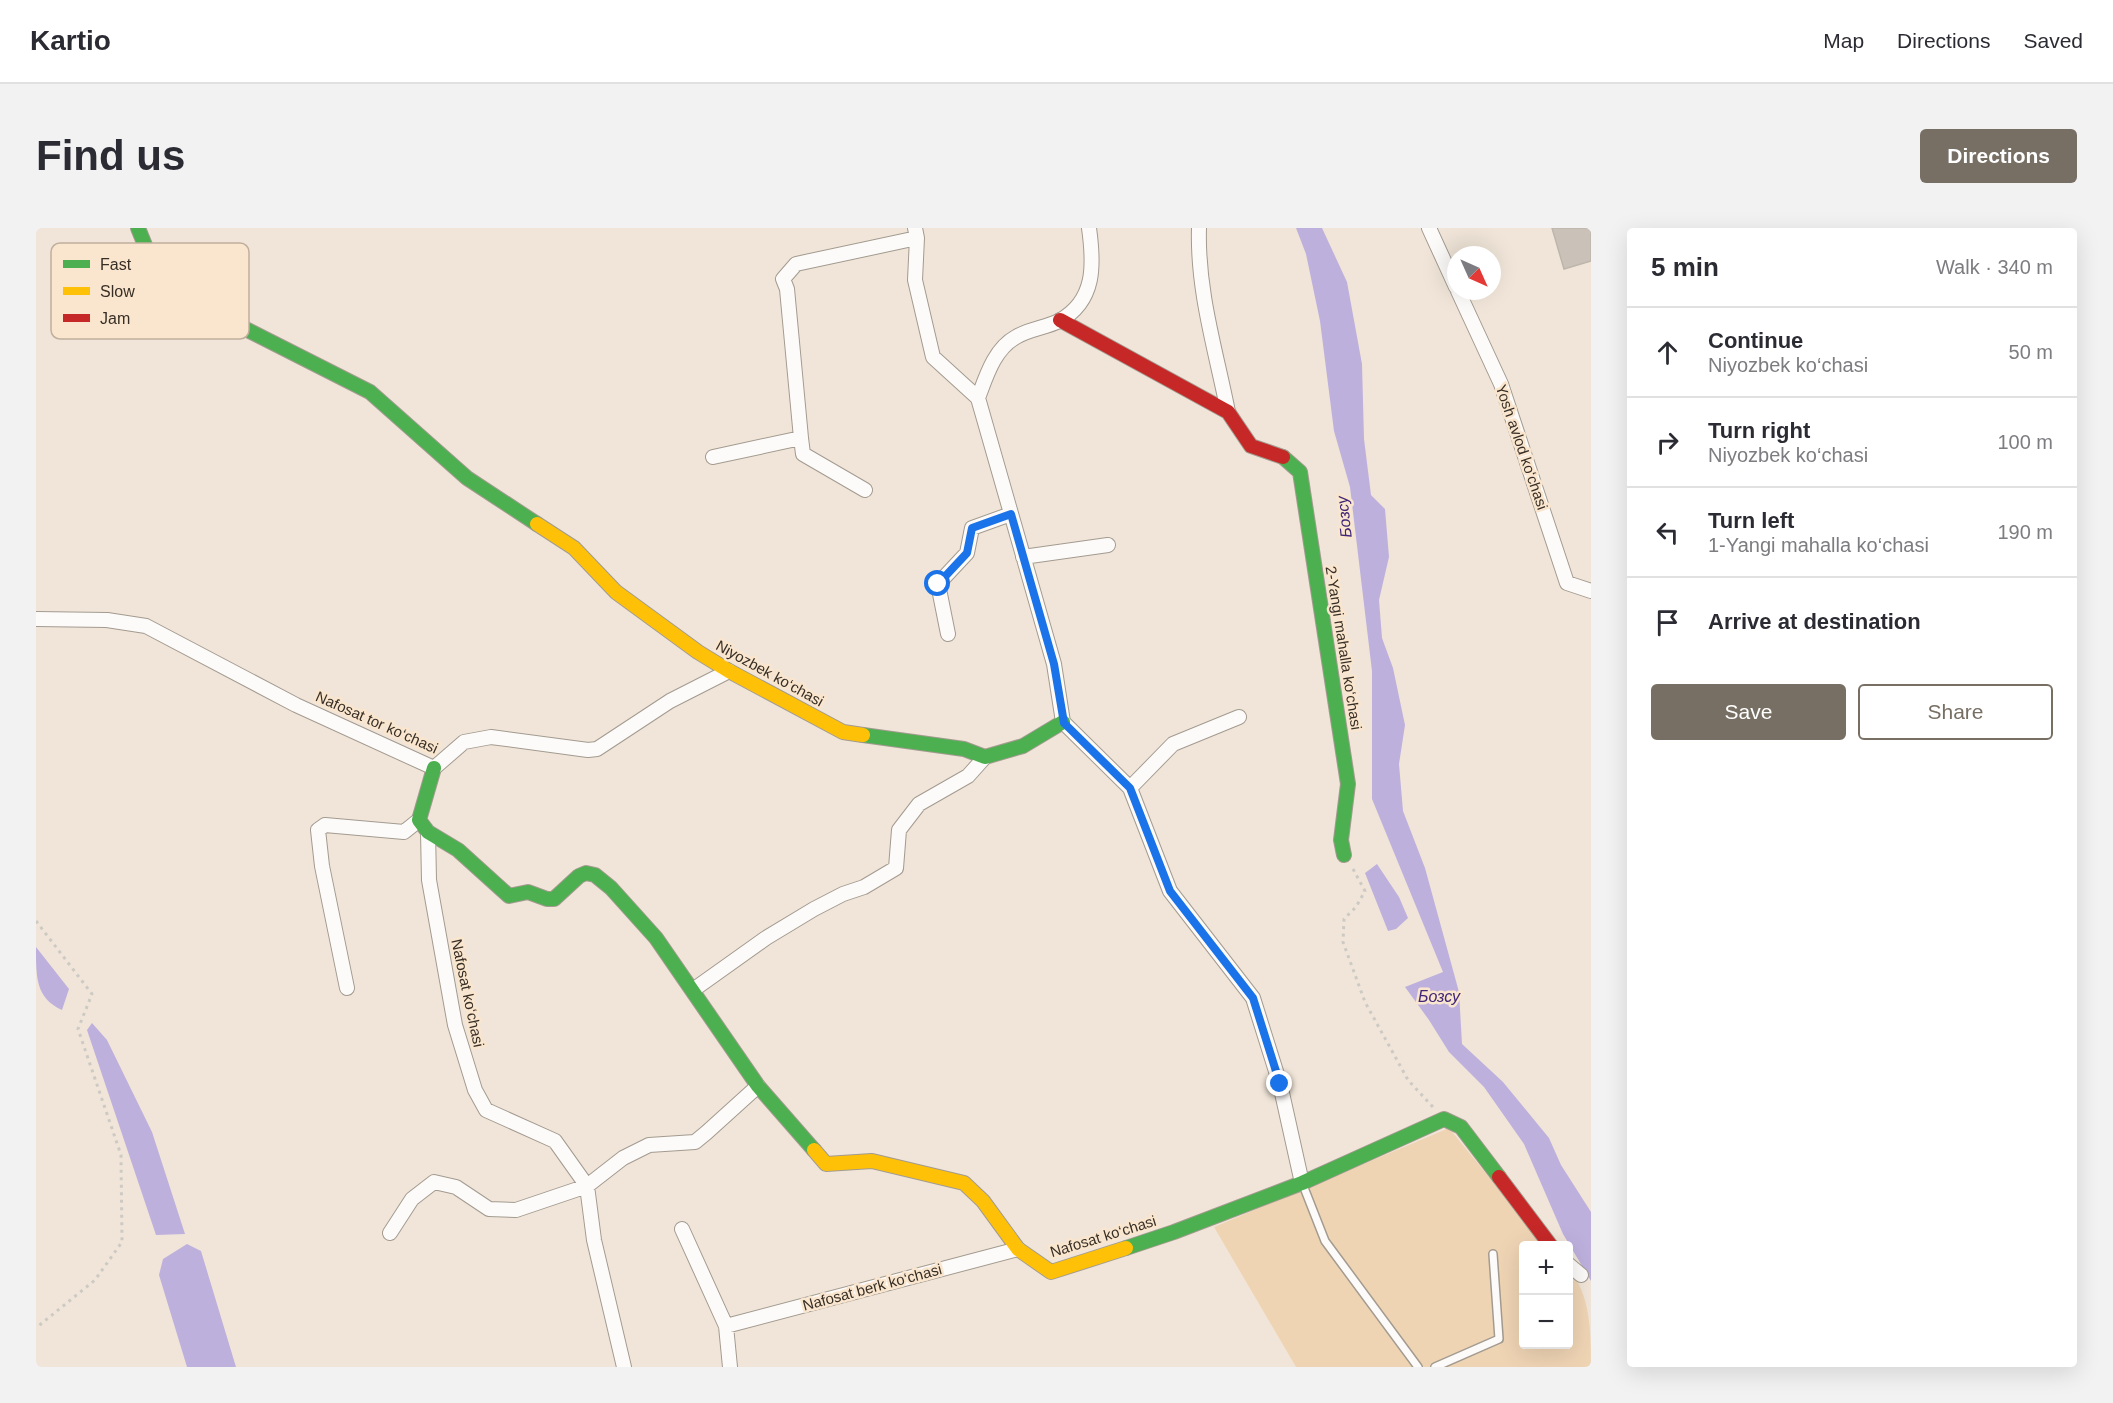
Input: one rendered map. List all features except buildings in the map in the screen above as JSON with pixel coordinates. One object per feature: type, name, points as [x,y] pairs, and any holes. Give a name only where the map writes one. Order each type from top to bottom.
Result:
[{"type":"street","name":"Niyozbek ko‘chasi","points":[[138,228],[144,243]]},
{"type":"street","points":[[978,398],[991,366],[1003,348],[1016,337],[1059,320],[1078,306],[1086,292],[1093,261],[1089,228]]},
{"type":"street","name":"2-Yangi mahalla ko‘chasi","points":[[1199,228],[1198,258],[1204,308],[1228,412],[1251,446],[1284,457],[1300,472],[1348,784],[1341,840],[1344,855]]},
{"type":"street","points":[[1429,228],[1447,267]]},
{"type":"street","points":[[864,490],[802,454],[787,289],[783,279],[796,264],[916,233],[915,280],[933,357],[978,398],[1054,664],[1064,723],[1130,788],[1170,891],[1253,998],[1280,1084],[1302,1183],[1444,1119],[1461,1127],[1548,1241]]},
{"type":"street","name":"Yosh avlod ko‘chasi","points":[[1462,300],[1501,384],[1567,583],[1591,591]]},
{"type":"street","name":"2-Yangi mahalla ko‘chasi","points":[[1059,320],[1228,412]]},
{"type":"street","name":"Niyozbek ko‘chasi","points":[[249,331],[370,392],[467,478],[574,548],[616,592],[698,652],[729,671],[843,732],[964,749],[985,757]]},
{"type":"street","points":[[713,457],[801,438]]},
{"type":"street","points":[[948,634],[938,584],[967,553],[972,528],[1011,514]]},
{"type":"street","points":[[1023,557],[1108,545]]},
{"type":"street","name":"Nafosat tor ko‘chasi","points":[[36,619],[107,620],[146,626],[296,705],[434,768],[464,742],[491,737],[588,750],[597,749],[670,701],[729,671]]},
{"type":"street","points":[[1130,788],[1173,744],[1239,717]]},
{"type":"street","points":[[693,990],[766,938],[814,909],[843,894],[864,887],[896,868],[899,830],[919,804],[968,776],[985,757],[1023,746],[1064,723]]},
{"type":"street","points":[[347,988],[322,866],[318,830],[325,825],[404,832],[419,820],[434,768]]},
{"type":"street","name":"Nafosat ko‘chasi","points":[[419,820],[429,832],[458,850],[509,896],[528,892],[547,899],[554,898],[579,876],[586,873],[595,875],[611,888],[656,938],[758,1086],[826,1164],[872,1161],[964,1183],[983,1201],[1018,1249],[1051,1272],[1174,1232],[1302,1183]]},
{"type":"street","name":"Nafosat ko‘chasi","points":[[429,832],[429,880],[456,1025],[475,1090],[486,1110],[555,1141],[587,1186]]},
{"type":"street","points":[[390,1233],[412,1199],[434,1182],[456,1187],[489,1209],[516,1210],[587,1186],[623,1158],[648,1145],[695,1142],[758,1086]]},
{"type":"street","points":[[587,1186],[594,1240],[624,1367]]},
{"type":"street","points":[[682,1229],[726,1326],[730,1367]]},
{"type":"street","name":"Nafosat berk ko‘chasi","points":[[726,1326],[1018,1249]]},
{"type":"street","points":[[1573,1268],[1581,1275]]},
{"type":"lane","points":[[1302,1183],[1324,1241],[1418,1367]]},
{"type":"lane","points":[[1435,1367],[1499,1339],[1493,1254]]},
{"type":"path","points":[[1344,855],[1365,891],[1356,907],[1344,919],[1343,929],[1343,942],[1365,1002],[1408,1080],[1444,1119]]},
{"type":"path","points":[[36,921],[92,994],[78,1029],[121,1155],[122,1242],[95,1280],[36,1328]]},
{"type":"shaded area","points":[[1449,1128],[1541,1241],[1519,1241],[1519,1349],[1573,1349],[1573,1276],[1586,1303],[1590,1329],[1591,1367],[1296,1367],[1214,1227]]},
{"type":"water","name":"Бозсу","points":[[1296,228],[1322,228],[1347,282],[1362,364],[1364,439],[1371,495],[1385,509],[1389,557],[1379,600],[1382,638],[1393,668],[1405,725],[1399,764],[1403,811],[1425,868],[1459,992],[1462,1044],[1503,1082],[1549,1138],[1561,1165],[1591,1212],[1591,1281],[1573,1251],[1573,1241],[1567,1241],[1563,1234],[1524,1144],[1484,1087],[1449,1052],[1405,987],[1443,972],[1372,799],[1372,671],[1350,487],[1334,431],[1320,321],[1306,254]]},
{"type":"water","points":[[1377,864],[1399,897],[1408,918],[1396,929],[1388,931],[1365,873]]},
{"type":"water","points":[[36,947],[69,989],[62,1010],[47,999],[39,986]]},
{"type":"water","points":[[92,1023],[107,1040],[152,1132],[185,1234],[156,1235],[87,1030]]},
{"type":"water","points":[[187,1244],[201,1251],[236,1367],[187,1367],[159,1275],[163,1259]]},
{"type":"traffic: fast","points":[[138,228],[144,243]]},
{"type":"traffic: fast","points":[[249,331],[370,392],[467,478],[537,524]]},
{"type":"traffic: fast","points":[[1283,457],[1300,472],[1348,784],[1341,840],[1344,855]]},
{"type":"traffic: fast","points":[[863,735],[964,749],[985,757],[1023,746],[1063,722]]},
{"type":"traffic: fast","points":[[434,768],[419,820],[428,832],[458,850],[509,896],[528,892],[547,899],[554,899],[579,876],[586,873],[595,875],[611,888],[656,938],[758,1086],[814,1150]]},
{"type":"traffic: fast","points":[[1126,1248],[1302,1183],[1444,1119],[1461,1127],[1499,1177]]},
{"type":"traffic: slow","points":[[537,524],[574,548],[616,592],[698,652],[843,732],[863,735]]},
{"type":"traffic: slow","points":[[814,1150],[826,1164],[872,1161],[964,1183],[983,1201],[1018,1249],[1051,1272],[1126,1248]]},
{"type":"traffic: jam","points":[[1060,320],[1228,412],[1251,446],[1283,457]]},
{"type":"traffic: jam","points":[[1499,1177],[1547,1241]]},
{"type":"route","points":[[938,584],[967,553],[972,528],[1011,514],[1054,664],[1064,723],[1130,788],[1170,891],[1253,998],[1280,1084]]}]
